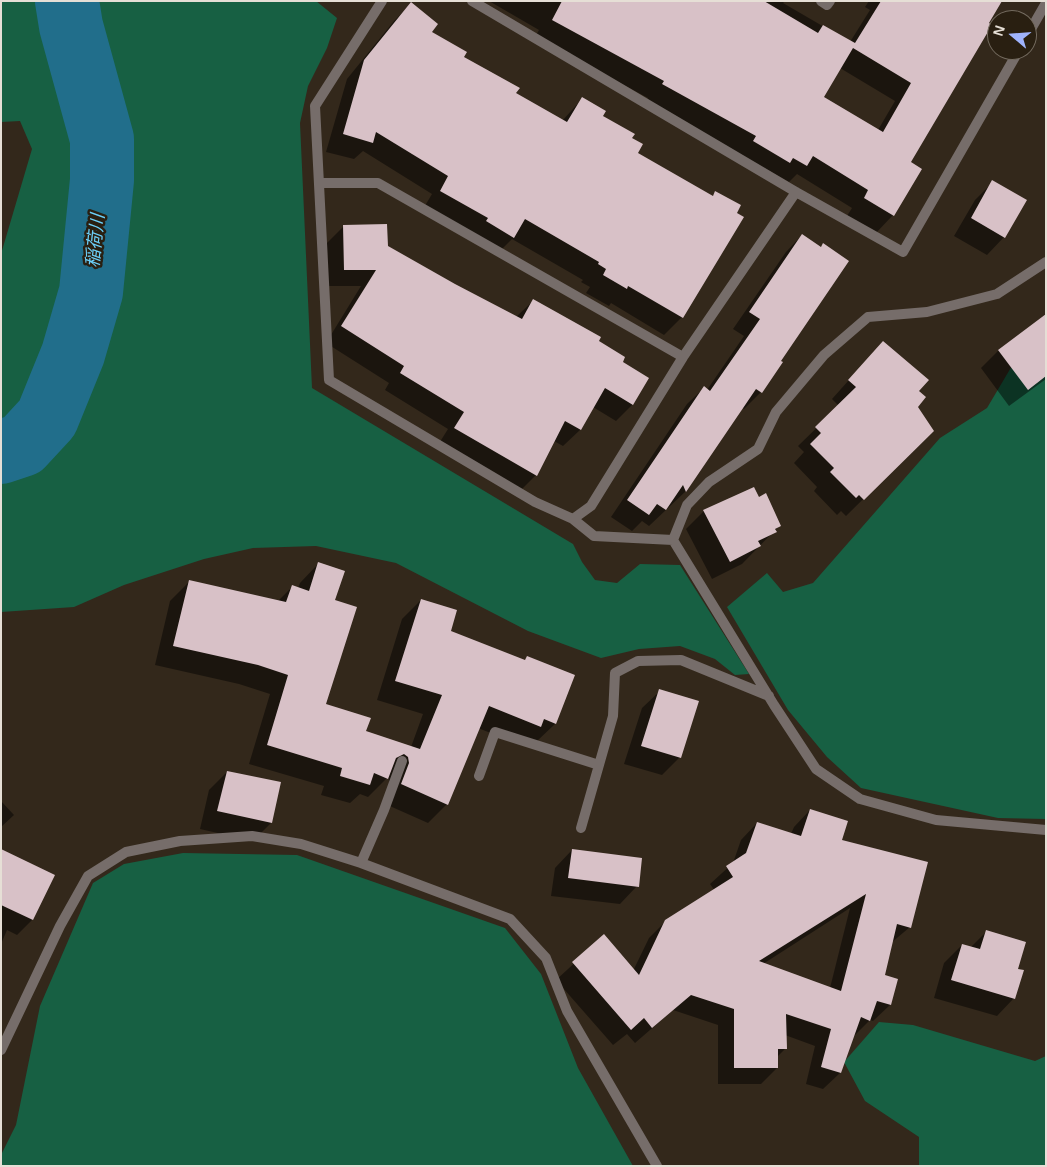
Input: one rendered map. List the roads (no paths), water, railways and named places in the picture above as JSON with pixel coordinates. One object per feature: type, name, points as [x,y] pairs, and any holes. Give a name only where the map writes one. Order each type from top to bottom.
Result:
[{"type":"street","points":[[382,1],[315,106],[329,380],[535,502],[573,519],[594,536],[673,540]]},
{"type":"street","points":[[472,1],[796,192],[903,252],[1013,60]]},
{"type":"street","points":[[821,1],[827,5],[830,1]]},
{"type":"street","points":[[1037,19],[1046,4]]},
{"type":"street","points":[[319,183],[378,183],[683,357]]},
{"type":"street","points":[[573,519],[591,506],[683,357],[796,192]]},
{"type":"street","points":[[673,540],[687,505],[709,482],[758,449],[776,412],[824,355],[868,317],[927,312],[997,294],[1046,262]]},
{"type":"street","points":[[673,540],[816,769],[860,799],[936,820],[1046,830]]},
{"type":"street","points":[[581,828],[613,716],[615,673],[638,662],[680,660],[769,696]]},
{"type":"street","points":[[479,776],[495,732],[599,765]]},
{"type":"street","points":[[361,862],[384,810],[402,762]]},
{"type":"street","points":[[1,1050],[60,926],[88,876],[126,852],[180,841],[252,836],[301,844],[361,862],[510,919],[546,958],[566,1011],[658,1166]]},
{"type":"waterway","name":"稲荷川","points":[[1,452],[22,445],[47,418],[73,354],[91,292],[102,180],[102,139],[71,26],[67,1]]}]
